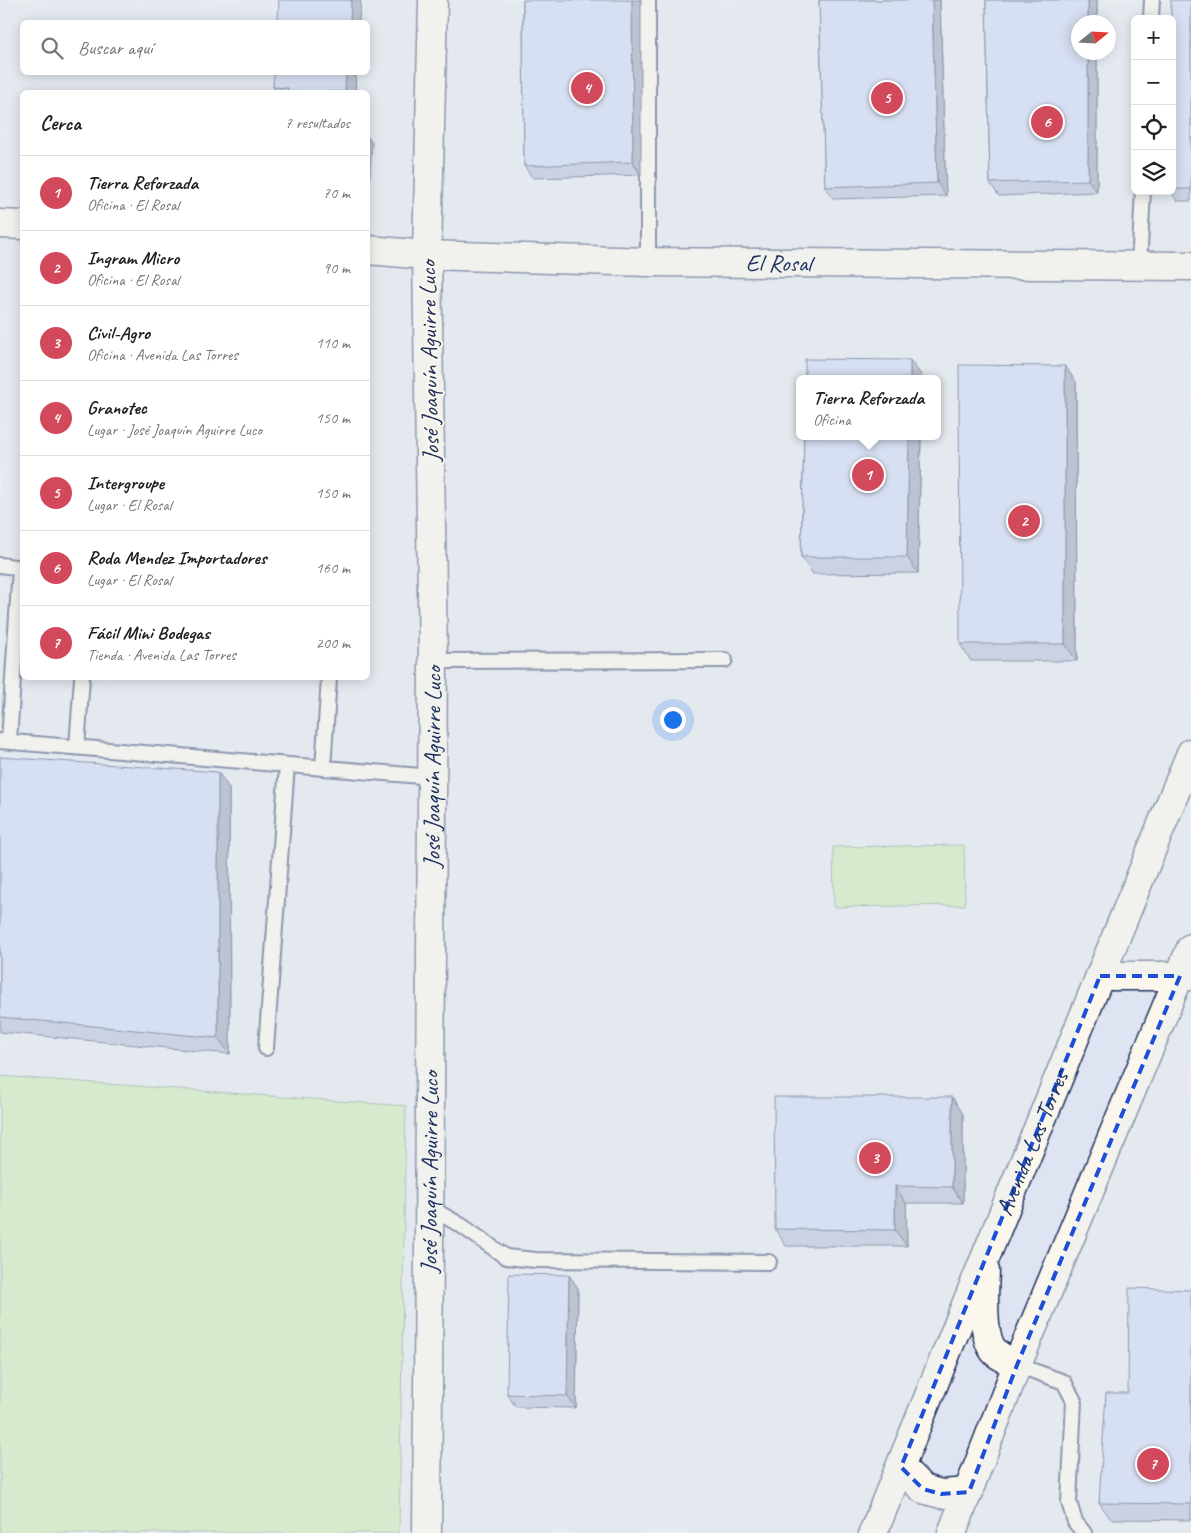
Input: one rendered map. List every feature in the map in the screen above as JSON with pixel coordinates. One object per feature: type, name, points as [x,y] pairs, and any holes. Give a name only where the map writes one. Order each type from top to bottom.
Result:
[{"type":"street","name":"José Joaquín Aguirre Luco","points":[[426,1533],[433,777],[427,255],[433,0]]},
{"type":"street","points":[[0,224],[20,225]]},
{"type":"street","name":"El Rosal","points":[[370,250],[427,255],[648,262],[1191,266]]},
{"type":"street","name":"Avenida Las Torres","points":[[873,1533],[1191,753]]},
{"type":"street","points":[[952,1533],[1017,1365],[1185,976],[1191,948]]},
{"type":"street","points":[[1100,976],[1185,976]]},
{"type":"street","points":[[985,1255],[984,1306],[987,1334],[995,1352],[1017,1365]]},
{"type":"street","points":[[901,1466],[923,1489],[941,1494],[969,1492]]},
{"type":"lane","points":[[648,0],[648,262]]},
{"type":"lane","points":[[1151,15],[1152,0]]},
{"type":"lane","points":[[1139,266],[1143,195]]},
{"type":"lane","points":[[0,566],[20,568]]},
{"type":"lane","points":[[20,577],[6,707],[5,741],[433,777]]},
{"type":"lane","points":[[433,661],[724,660]]},
{"type":"lane","points":[[77,747],[82,680]]},
{"type":"lane","points":[[323,768],[329,680]]},
{"type":"lane","points":[[266,1048],[287,765]]},
{"type":"lane","points":[[429,1207],[462,1226],[506,1257],[536,1260],[769,1262]]},
{"type":"lane","points":[[1017,1365],[1064,1382],[1074,1401],[1069,1502],[1075,1522],[1084,1533]]},
{"type":"highlighted area","points":[[1100,976],[1180,976],[1017,1365],[969,1492],[941,1494],[923,1489],[901,1467]]},
{"type":"shaded area","points":[[0,0],[1191,0],[1191,1533],[0,1533]]},
{"type":"green space","points":[[964,845],[965,905],[834,907],[833,847]]},
{"type":"green space","points":[[0,1076],[406,1106],[399,1533],[0,1533]]},
{"type":"building","points":[[279,0],[351,0],[350,20],[278,20]]},
{"type":"building","points":[[523,0],[632,0],[633,162],[524,166]]},
{"type":"building","points":[[819,0],[932,0],[937,183],[825,187]]},
{"type":"building","points":[[986,0],[1088,0],[1088,15],[1071,15],[1071,60],[1088,60],[1088,180],[990,183]]},
{"type":"building","points":[[1171,0],[1191,0],[1191,189],[1176,189],[1176,15],[1171,15]]},
{"type":"building","points":[[274,75],[346,75],[345,90],[288,90],[288,88],[273,87]]},
{"type":"building","points":[[805,359],[910,360],[910,375],[805,375]]},
{"type":"building","points":[[959,365],[1065,366],[1065,644],[960,644]]},
{"type":"building","points":[[804,440],[909,440],[907,557],[801,557]]},
{"type":"building","points":[[0,757],[218,772],[218,1038],[0,1017]]},
{"type":"building","points":[[774,1097],[952,1097],[952,1187],[895,1186],[895,1230],[775,1229]]},
{"type":"building","points":[[509,1274],[569,1275],[567,1396],[507,1394]]},
{"type":"building","points":[[1129,1288],[1191,1290],[1191,1504],[1099,1503],[1106,1393],[1128,1393]]},
{"type":"place","name":"Granotec","points":[[587,88]]},
{"type":"place","name":"Intergroupe","points":[[887,98]]},
{"type":"place","name":"Roda Mendez Importadores","points":[[1047,122]]},
{"type":"place","name":"Tierra Reforzada","points":[[868,475]]},
{"type":"place","name":"Ingram Micro","points":[[1024,521]]},
{"type":"place","name":"Civil-Agro","points":[[875,1158]]},
{"type":"place","name":"Fácil Mini Bodegas","points":[[1153,1464]]}]
